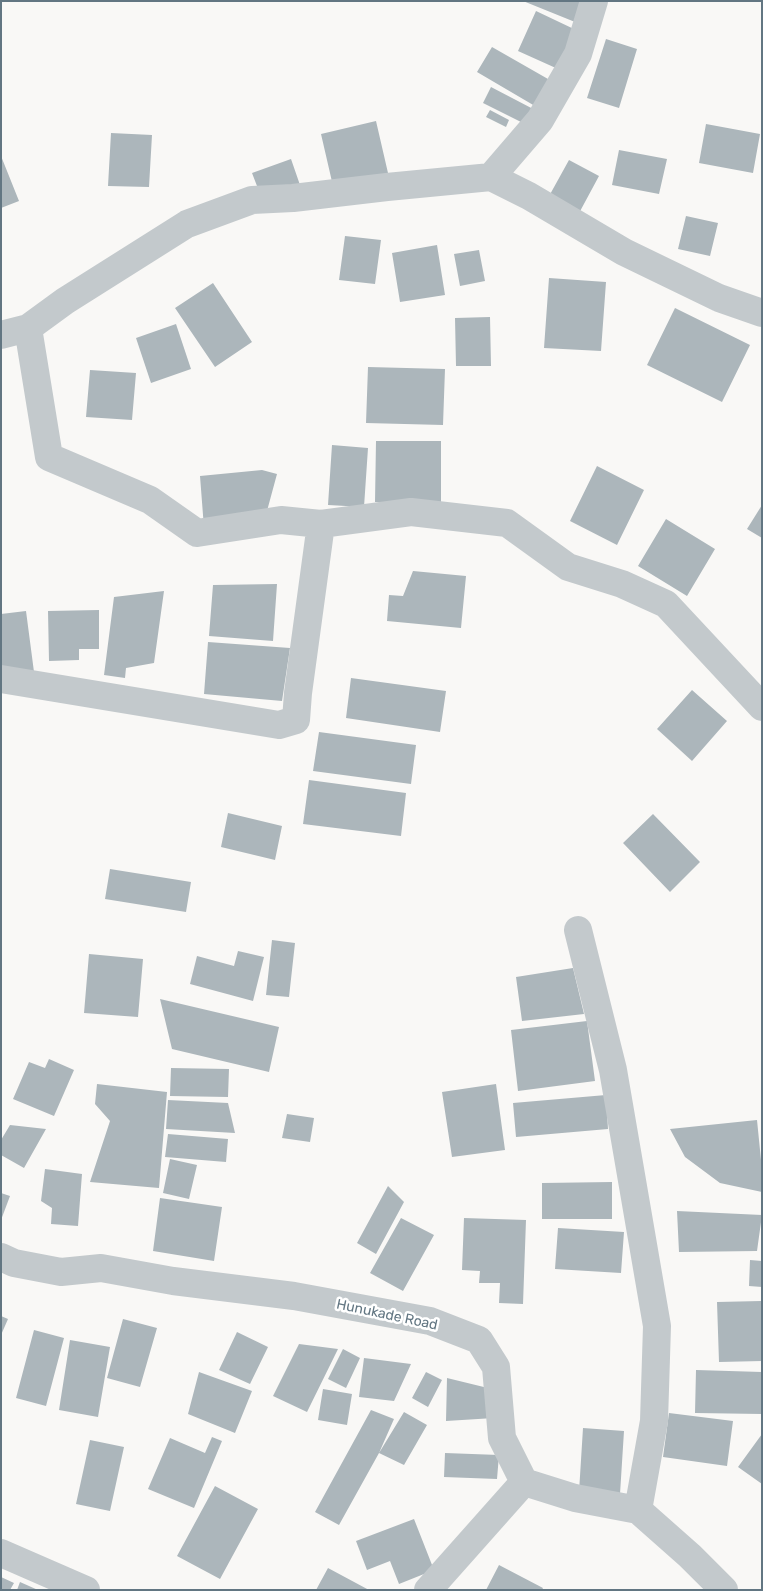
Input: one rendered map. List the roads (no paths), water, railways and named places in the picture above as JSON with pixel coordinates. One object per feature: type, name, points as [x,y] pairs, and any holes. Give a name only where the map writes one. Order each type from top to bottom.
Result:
[{"type":"street","points":[[491,177],[540,120],[578,54],[594,1]]},
{"type":"street","points":[[1,335],[28,328],[65,302],[187,224],[252,200],[293,198],[491,177],[529,196],[624,252],[719,298],[762,313]]},
{"type":"street","points":[[28,328],[49,457],[150,500],[198,533],[281,520],[320,524],[411,512],[507,523],[568,567],[622,584],[666,604],[762,707]]},
{"type":"street","points":[[1,679],[279,725],[296,720],[320,524]]},
{"type":"street","points":[[578,930],[613,1070],[657,1326],[654,1421],[638,1510]]},
{"type":"street","name":"Hunukade Road","points":[[1,1257],[14,1263],[61,1272],[101,1268],[172,1281],[294,1296],[430,1321],[479,1340],[496,1367],[502,1438],[524,1482]]},
{"type":"street","points":[[428,1590],[524,1482],[575,1498],[638,1510],[690,1556],[724,1590]]},
{"type":"street","points":[[1,1552],[86,1590]]}]
